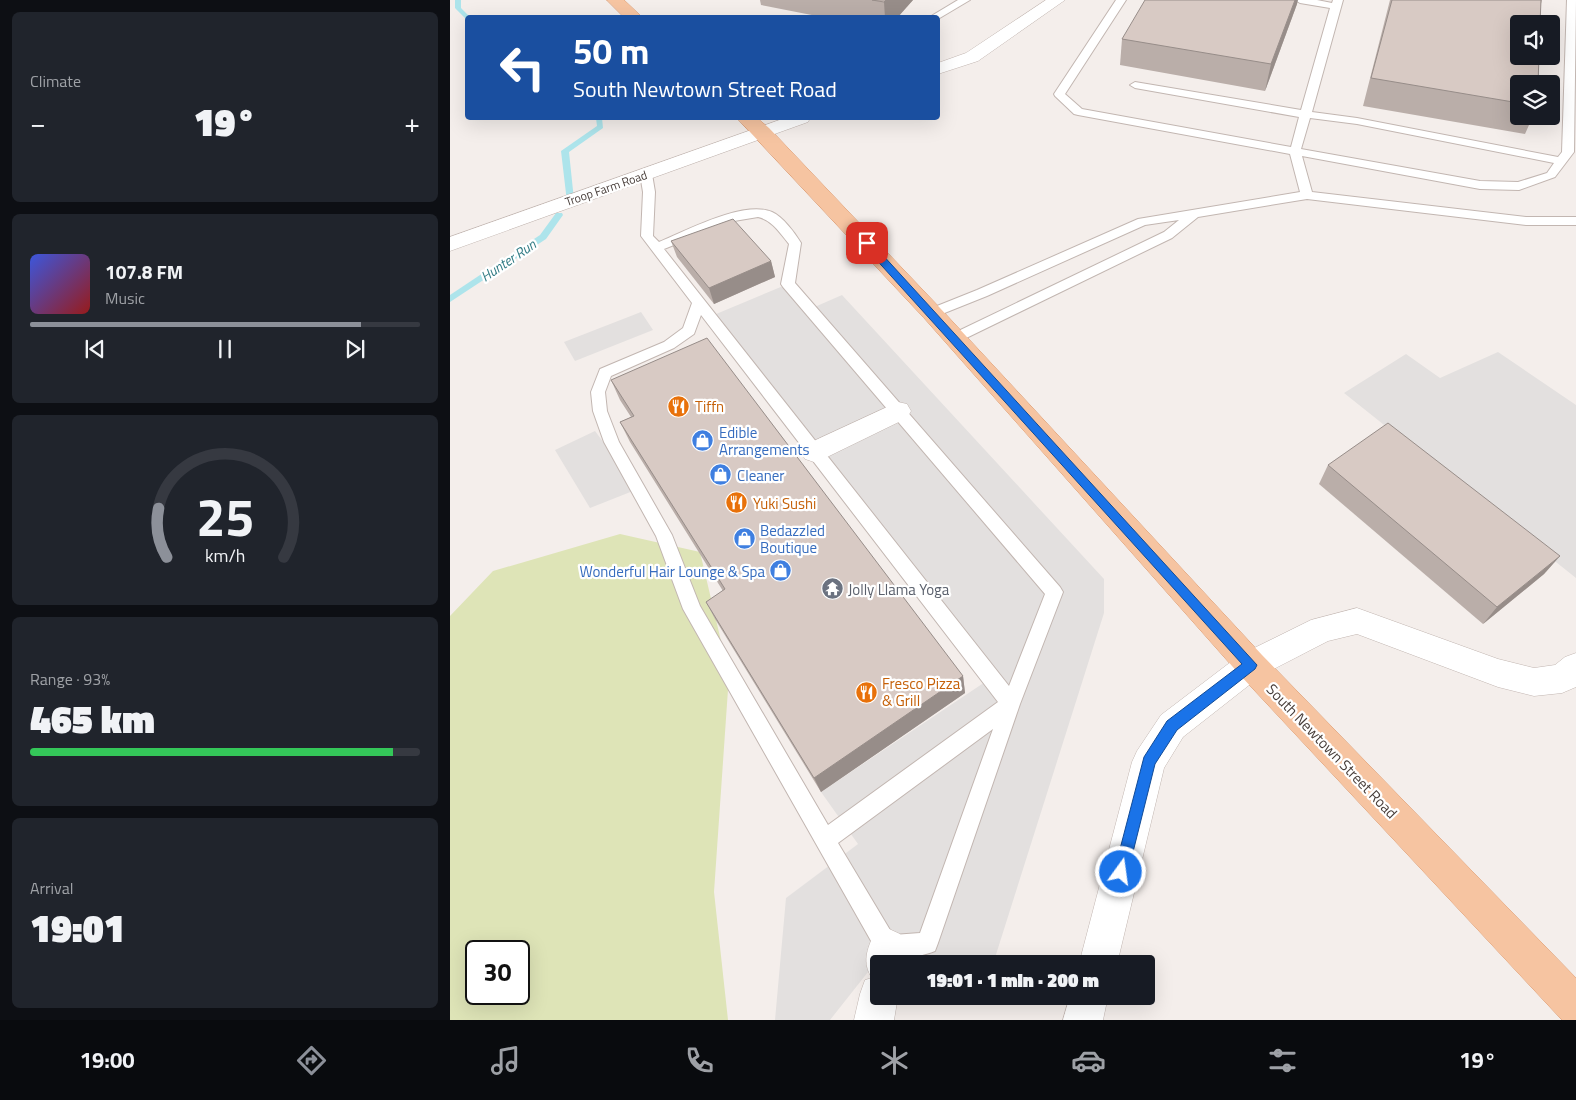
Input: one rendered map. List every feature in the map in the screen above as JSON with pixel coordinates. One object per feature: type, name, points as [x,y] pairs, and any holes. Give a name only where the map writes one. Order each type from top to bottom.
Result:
[{"type":"main road","points":[[615,0],[632,15]]},
{"type":"main road","name":"South Newtown Street Road","points":[[754,125],[932,313],[1251,665],[1576,1006]]},
{"type":"street","points":[[940,68],[972,57],[1058,0]]},
{"type":"street","name":"Troop Farm Road","points":[[450,244],[646,174],[754,125],[788,120]]},
{"type":"street","points":[[814,452],[898,411]]},
{"type":"street","points":[[1100,955],[1149,762],[1172,726],[1251,665],[1322,629],[1357,621],[1498,673],[1534,682],[1562,678],[1576,667]]},
{"type":"street","points":[[874,1020],[877,1005]]},
{"type":"street","points":[[1083,1020],[1087,1005]]},
{"type":"lane","points":[[938,15],[965,0]]},
{"type":"lane","points":[[1121,0],[1060,94],[1078,112],[1480,185],[1519,186],[1551,175],[1568,152],[1572,0]]},
{"type":"lane","points":[[1300,0],[1336,3],[1307,114],[1294,152],[1307,195]]},
{"type":"lane","points":[[1134,85],[1357,121],[1562,161]]},
{"type":"lane","points":[[646,174],[649,192],[646,236],[1011,704]]},
{"type":"lane","points":[[932,313],[982,293],[1142,222],[1307,195],[1526,221],[1576,221]]},
{"type":"lane","points":[[656,248],[740,214],[758,212],[770,216],[795,243],[788,284],[1054,592],[1011,704],[927,943],[888,955]]},
{"type":"lane","points":[[955,338],[1168,236],[1195,213]]},
{"type":"lane","points":[[699,303],[689,331],[670,345],[605,372],[598,392],[600,411],[612,442],[664,535],[692,609],[825,840],[884,955]]},
{"type":"lane","points":[[825,840],[1011,704]]},
{"type":"green space","points":[[620,534],[700,552],[729,675],[714,892],[728,1020],[450,1020],[450,616],[493,571]]},
{"type":"shaded area","points":[[788,284],[810,309],[842,295],[1104,579],[1104,613],[996,955],[898,955],[887,948],[881,955],[870,955],[870,969],[830,1020],[775,1020],[786,898],[858,844],[821,792],[991,678],[709,317]]},
{"type":"shaded area","points":[[641,312],[653,330],[575,361],[564,342]]},
{"type":"shaded area","points":[[1498,352],[1576,405],[1576,578],[1344,393],[1406,354],[1440,378]]},
{"type":"shaded area","points":[[595,431],[638,489],[590,508],[555,450]]},
{"type":"building","points":[[1145,0],[1295,0],[1271,64],[1122,39]]},
{"type":"building","points":[[1392,0],[1541,0],[1540,15],[1510,15],[1510,65],[1539,65],[1538,75],[1510,75],[1510,101],[1371,78]]},
{"type":"building","points":[[733,219],[771,261],[709,288],[671,241]]},
{"type":"building","points":[[707,338],[963,676],[814,778],[706,602],[725,589],[620,422],[634,416],[611,380]]},
{"type":"building","points":[[1388,423],[1560,556],[1497,607],[1328,465]]},
{"type":"waterway","points":[[458,0],[458,8],[465,15]]},
{"type":"waterway","name":"Hunter Run","points":[[570,200],[565,151],[601,127],[599,120]]},
{"type":"waterway","name":"Hunter Run","points":[[450,299],[543,237],[559,215]]},
{"type":"place","name":"Tiffn","points":[[679,406]]},
{"type":"place","name":"Edible Arrangements","points":[[703,441]]},
{"type":"place","name":"Cleaner","points":[[721,475]]},
{"type":"place","name":"Yuki Sushi","points":[[737,503]]},
{"type":"place","name":"Bedazzled Boutique","points":[[744,539]]},
{"type":"place","name":"Wonderful Hair Lounge & Spa","points":[[781,571]]},
{"type":"place","name":"Jolly Llama Yoga","points":[[832,589]]},
{"type":"place","name":"Fresco Pizza & Grill","points":[[866,692]]},
{"type":"route","points":[[867,243],[1251,665],[1172,726],[1149,762],[1121,872]]}]
